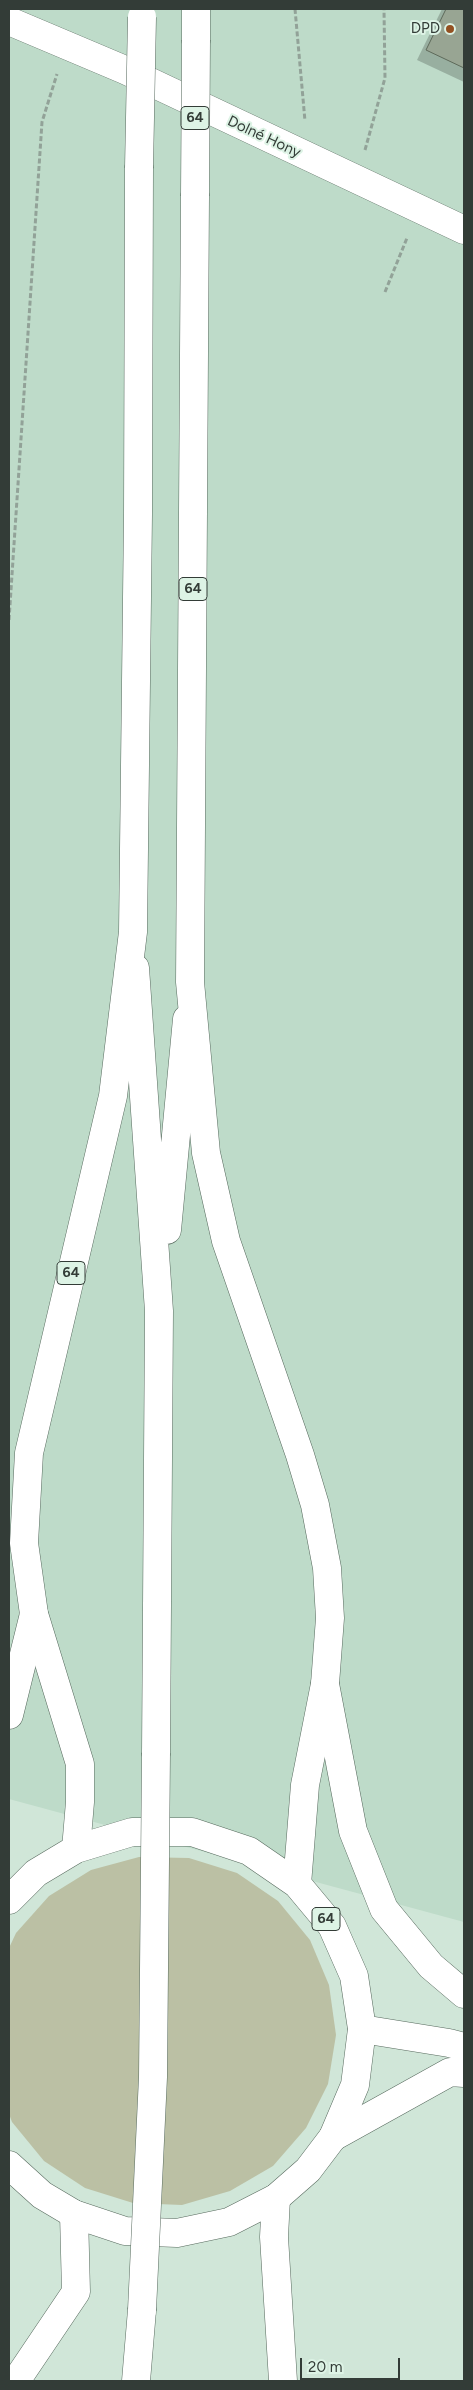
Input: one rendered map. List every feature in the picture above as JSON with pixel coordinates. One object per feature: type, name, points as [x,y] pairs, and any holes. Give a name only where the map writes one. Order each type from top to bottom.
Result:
[{"type":"main road","name":"64","points":[[196,9],[190,982],[206,1153],[226,1241],[300,1455],[315,1505],[327,1568],[330,1618],[325,1684],[305,1785],[298,1884]]},
{"type":"main road","name":"64","points":[[76,1848],[80,1802],[80,1764],[34,1614],[24,1543],[29,1453],[113,1096],[133,932],[142,13]]},
{"type":"main road","name":"Dolné Hony","points":[[18,25],[125,70],[464,230]]},
{"type":"main road","points":[[133,932],[159,1312],[153,2077],[142,2310],[136,2381]]},
{"type":"main road","points":[[159,1312],[190,982]]},
{"type":"main road","points":[[9,1715],[34,1614]]},
{"type":"main road","points":[[325,1684],[353,1831],[384,1909],[431,1966],[464,1994]]},
{"type":"main road","name":"64","points":[[9,1900],[36,1873],[76,1848],[132,1832],[192,1832],[249,1851],[298,1884],[332,1926],[354,1976],[362,2029],[355,2085],[333,2136],[308,2170],[276,2198],[229,2222],[177,2233],[124,2231],[74,2214],[42,2195],[10,2169]]},
{"type":"main road","points":[[362,2029],[450,2043],[464,2047]]},
{"type":"main road","points":[[333,2136],[450,2072],[464,2072]]},
{"type":"main road","points":[[276,2198],[274,2237],[283,2381]]},
{"type":"main road","points":[[16,2381],[76,2292],[74,2214]]},
{"type":"path","points":[[296,9],[305,122]]},
{"type":"path","points":[[353,179],[365,150],[385,78],[384,9]]},
{"type":"path","points":[[9,620],[42,122],[52,86]]},
{"type":"path","points":[[385,292],[418,209]]},
{"type":"shaded area","points":[[9,9],[464,9],[464,1922],[9,1799]]},
{"type":"shaded area","points":[[139,1857],[189,1858],[237,1873],[278,1901],[310,1940],[329,1985],[336,2035],[328,2084],[306,2128],[273,2166],[230,2191],[182,2205],[133,2203],[85,2188],[44,2161],[12,2122],[9,2114],[9,1948],[16,1933],[49,1896],[91,1870]]},
{"type":"building","name":"DPD","points":[[446,9],[464,9],[464,68],[426,50]]},
{"type":"place","name":"DPD","points":[[450,29]]}]
